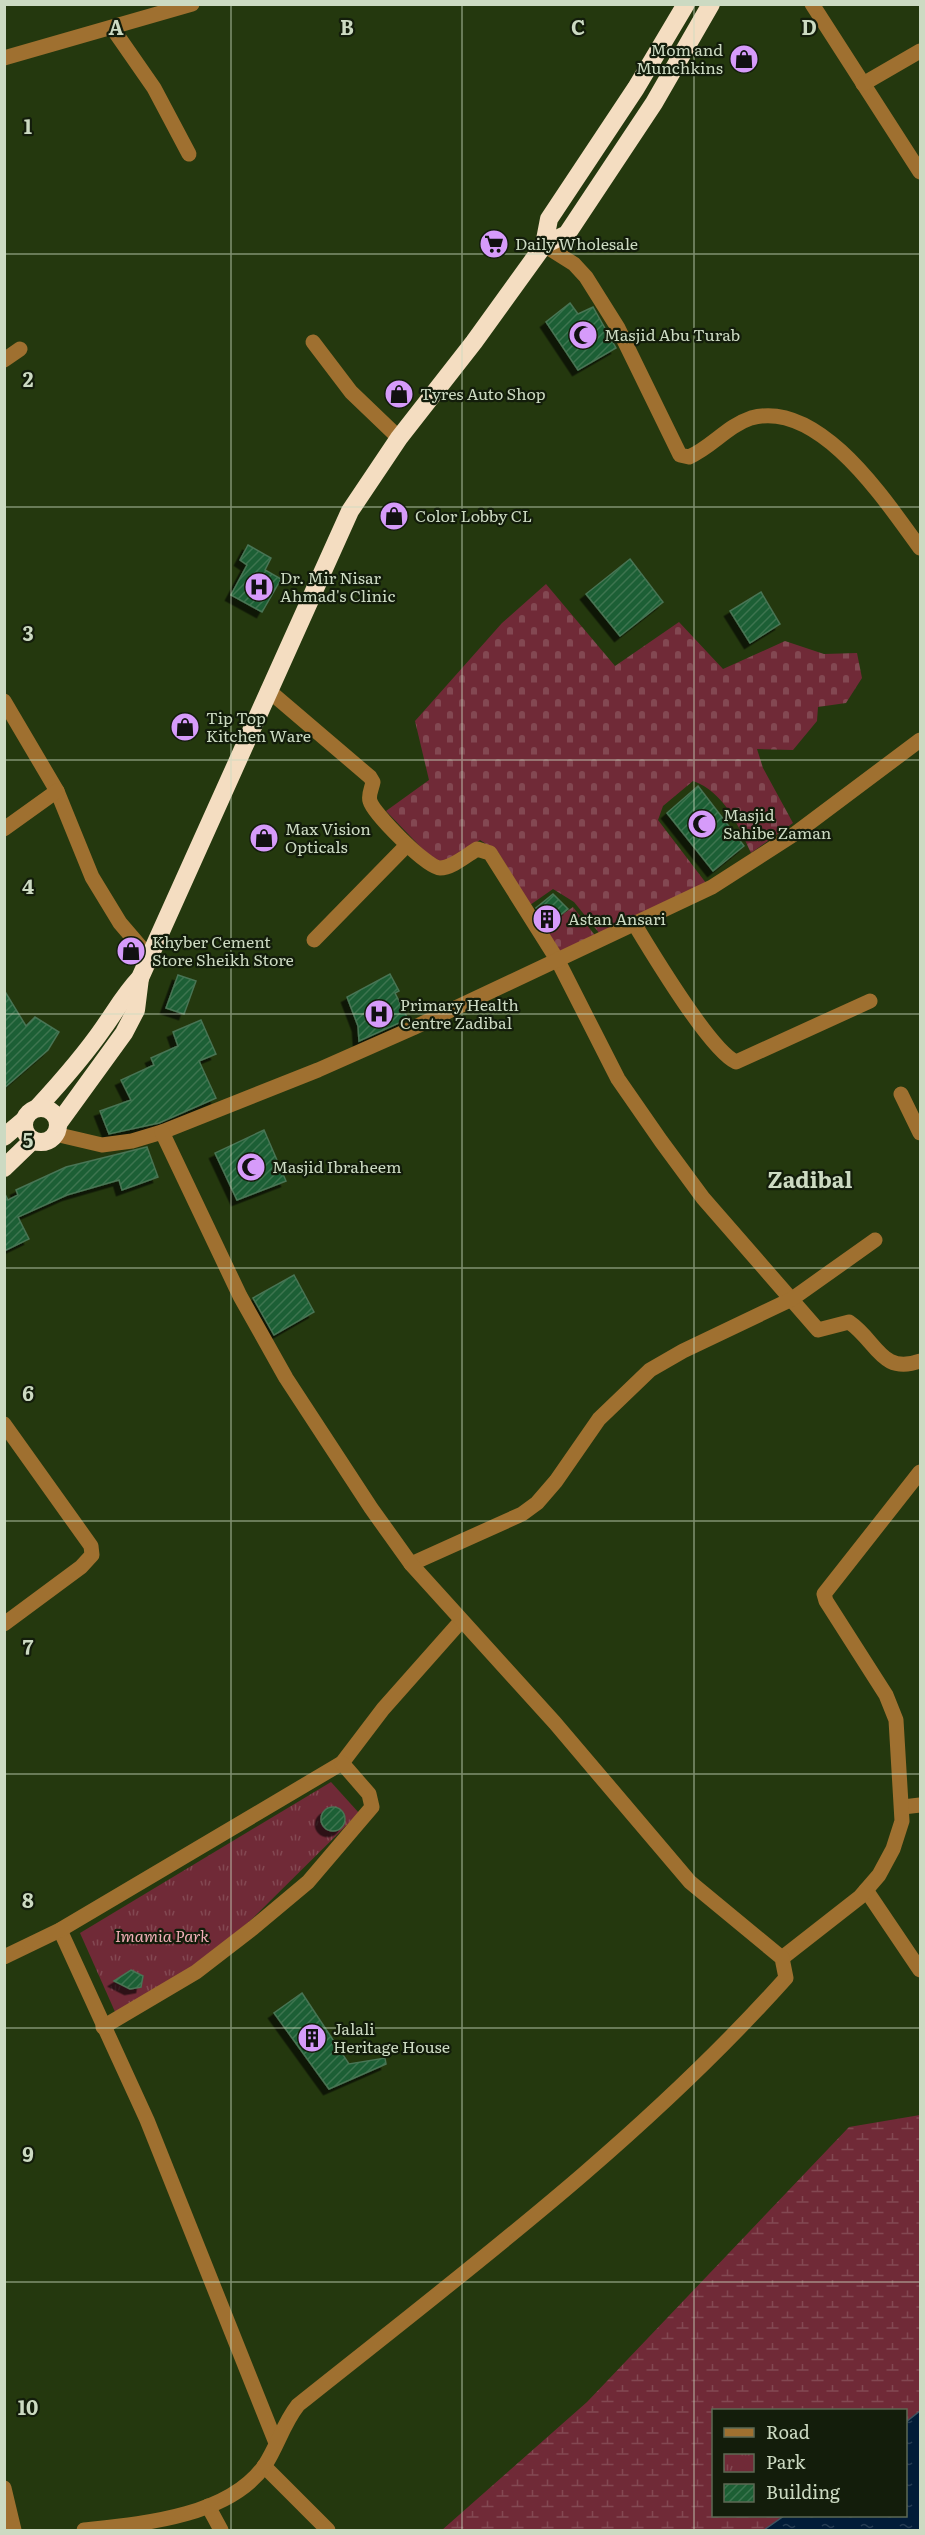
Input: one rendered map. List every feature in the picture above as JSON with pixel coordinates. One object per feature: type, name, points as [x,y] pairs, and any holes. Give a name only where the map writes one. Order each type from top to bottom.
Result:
[{"type":"highway","points":[[4,1137],[24,1120],[29,1112],[38,1107],[68,1074],[104,1028],[123,996],[140,978],[350,511],[399,438],[474,342],[544,245],[549,219],[636,88],[686,4]]},
{"type":"highway","points":[[544,245],[567,234],[654,103],[711,4]]},
{"type":"highway","points":[[24,1120],[24,1128],[33,1140],[41,1142],[57,1129],[124,1033],[136,1010],[140,978]]},
{"type":"highway","points":[[38,1107],[48,1109],[55,1115],[57,1129]]},
{"type":"highway","points":[[4,1167],[33,1140]]},
{"type":"street","points":[[4,58],[192,4]]},
{"type":"street","points":[[812,4],[920,169]]},
{"type":"street","points":[[113,28],[154,88],[189,154]]},
{"type":"street","points":[[863,84],[921,51]]},
{"type":"street","points":[[544,245],[574,264],[586,277],[618,328],[680,455],[689,458],[728,429],[751,419],[778,417],[811,427],[838,445],[921,548]]},
{"type":"street","points":[[313,342],[351,392],[399,438]]},
{"type":"street","points":[[4,360],[20,349]]},
{"type":"street","points":[[268,690],[370,777],[373,782],[369,800],[371,804],[406,845],[438,869],[477,849],[490,853],[558,961],[618,1079],[661,1142],[703,1198],[818,1330],[849,1322],[892,1364],[906,1366],[921,1361]]},
{"type":"street","points":[[5,703],[57,791],[92,877],[120,923],[150,958]]},
{"type":"street","points":[[57,1129],[102,1145],[132,1141],[162,1132],[318,1070],[712,888],[796,833],[921,740]]},
{"type":"street","points":[[4,829],[57,791]]},
{"type":"street","points":[[314,940],[406,845]]},
{"type":"street","points":[[635,925],[665,973],[726,1058],[736,1062],[870,1001]]},
{"type":"street","points":[[901,1094],[921,1133]]},
{"type":"street","points":[[84,2530],[170,2520],[208,2506],[238,2489],[264,2466],[285,2421],[298,2405],[496,2247],[697,2070],[786,1978],[783,1958],[690,1882],[555,1723],[411,1564],[371,1508],[286,1378],[240,1296],[162,1132]]},
{"type":"street","points":[[411,1564],[522,1514],[537,1503],[556,1481],[599,1419],[650,1370],[683,1351],[792,1299],[875,1240]]},
{"type":"street","points":[[4,1424],[91,1546],[92,1555],[81,1567],[4,1624]]},
{"type":"street","points":[[783,1958],[866,1890],[879,1875],[893,1849],[902,1821],[903,1807],[896,1720],[886,1695],[825,1601],[824,1594],[910,1481],[921,1472]]},
{"type":"street","points":[[4,1957],[60,1930],[342,1763],[383,1709],[461,1621]]},
{"type":"street","points":[[103,2027],[196,1972],[308,1882],[372,1807],[369,1794],[342,1763]]},
{"type":"street","points":[[903,1807],[921,1805]]},
{"type":"street","points":[[866,1890],[921,1970]]},
{"type":"street","points":[[60,1930],[147,2120],[276,2444]]},
{"type":"street","points":[[264,2466],[328,2530]]},
{"type":"street","points":[[4,2488],[14,2530]]},
{"type":"street","points":[[208,2506],[221,2530]]},
{"type":"green space","points":[[546,584],[615,666],[679,622],[723,669],[785,641],[824,654],[857,653],[862,678],[846,703],[818,707],[817,721],[793,750],[757,749],[763,768],[793,823],[751,853],[722,801],[704,786],[693,781],[663,806],[658,820],[706,883],[600,934],[574,902],[553,889],[530,905],[498,852],[480,840],[449,861],[435,862],[386,811],[429,780],[415,721],[502,623]]},
{"type":"green space","points":[[573,907],[597,938],[559,957],[545,927]]},
{"type":"green space","name":"Imamia Park","points":[[331,1782],[359,1813],[251,1920],[194,1969],[116,2014],[80,1933]]},
{"type":"green space","points":[[920,2115],[920,2530],[442,2530],[587,2402],[849,2127]]},
{"type":"water","points":[[920,2411],[920,2530],[764,2530],[783,2517],[907,2517],[907,2421]]},
{"type":"building","name":"Masjid Abu Turab","points":[[570,303],[578,314],[593,307],[616,348],[578,370],[546,322]]},
{"type":"building","points":[[248,545],[271,558],[265,570],[281,579],[262,612],[231,595],[247,565],[240,560]]},
{"type":"building","points":[[630,559],[663,602],[620,636],[586,594]]},
{"type":"building","points":[[761,592],[780,624],[750,643],[730,611]]},
{"type":"building","name":"Masjid Sahibe Zaman","points":[[698,786],[744,846],[713,871],[667,813]]},
{"type":"building","name":"Astan Ansari","points":[[553,894],[568,909],[547,926],[536,908]]},
{"type":"building","name":"Primary Health Centre Zadibal","points":[[390,974],[399,991],[395,993],[408,1019],[359,1041],[358,1026],[347,997]]},
{"type":"building","points":[[178,975],[196,981],[184,1014],[166,1008]]},
{"type":"building","points":[[4,990],[26,1026],[35,1017],[59,1032],[48,1050],[4,1088]]},
{"type":"building","points":[[201,1020],[216,1054],[199,1061],[216,1098],[159,1123],[109,1134],[100,1111],[131,1100],[121,1080],[154,1065],[151,1058],[178,1046],[173,1032]]},
{"type":"building","name":"Masjid Ibraheem","points":[[264,1130],[286,1181],[237,1200],[215,1153]]},
{"type":"building","points":[[147,1147],[158,1177],[122,1190],[119,1180],[67,1195],[18,1217],[29,1239],[4,1251],[4,1192],[8,1200],[18,1195],[16,1190],[66,1167]]},
{"type":"building","points":[[294,1275],[314,1312],[274,1335],[253,1298]]},
{"type":"building","points":[[333,1807],[342,1810],[345,1819],[342,1828],[333,1831],[324,1828],[321,1819],[324,1810]]},
{"type":"building","points":[[131,1970],[143,1976],[141,1987],[130,1989],[114,1981]]},
{"type":"building","name":"Jalali Heritage House","points":[[302,1993],[349,2064],[385,2058],[386,2064],[329,2089],[274,2013]]},
{"type":"place","name":"Mom and Munchkins","points":[[744,59]]},
{"type":"place","name":"Daily Wholesale","points":[[494,244]]},
{"type":"place","name":"Masjid Abu Turab","points":[[583,335]]},
{"type":"place","name":"Tyres Auto Shop","points":[[399,394]]},
{"type":"place","name":"Color Lobby CL","points":[[394,516]]},
{"type":"place","name":"Dr. Mir Nisar Ahmad's Clinic","points":[[259,587]]},
{"type":"place","name":"Tip Top Kitchen Ware","points":[[185,727]]},
{"type":"place","name":"Masjid Sahibe Zaman","points":[[702,824]]},
{"type":"place","name":"Max Vision Opticals","points":[[264,838]]},
{"type":"place","name":"Astan Ansari","points":[[547,919]]},
{"type":"place","name":"Khyber Cement Store Sheikh Store","points":[[131,951]]},
{"type":"place","name":"Primary Health Centre Zadibal","points":[[379,1014]]},
{"type":"place","name":"Masjid Ibraheem","points":[[251,1167]]},
{"type":"place","name":"Jalali Heritage House","points":[[312,2038]]},
{"type":"district","name":"Zadibal","points":[[810,1180]]}]
